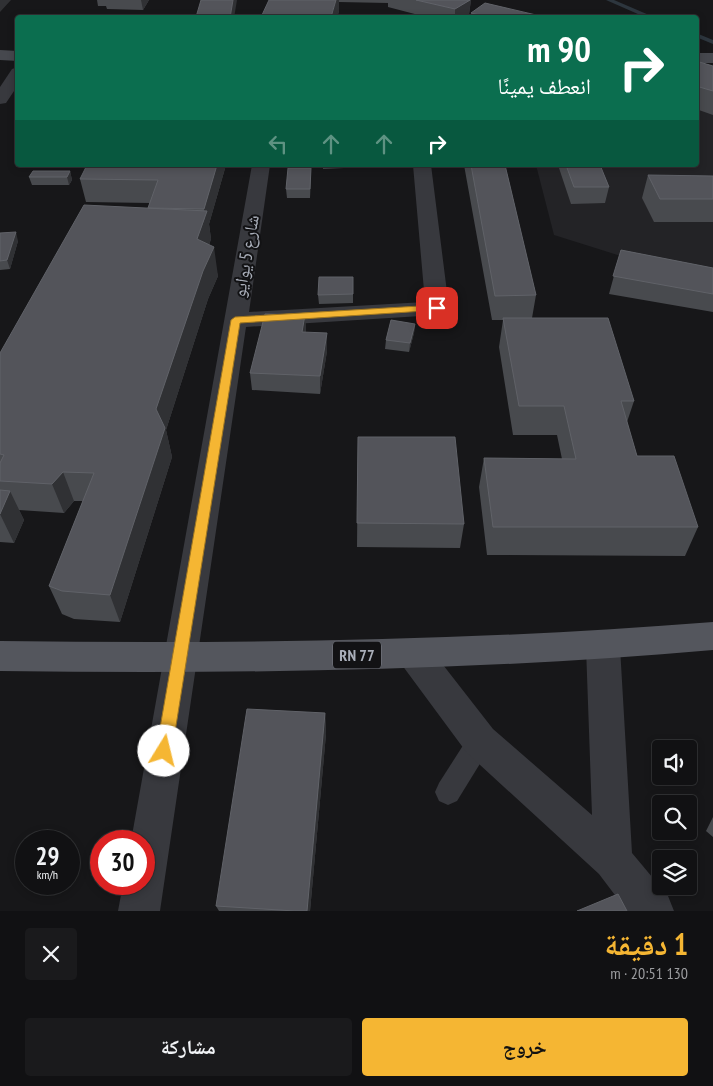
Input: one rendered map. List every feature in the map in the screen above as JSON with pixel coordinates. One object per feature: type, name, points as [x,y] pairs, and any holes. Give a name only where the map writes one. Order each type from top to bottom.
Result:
[{"type":"main road","points":[[0,56],[15,56]]},
{"type":"main road","name":"RN 77","points":[[0,656],[178,659],[414,654],[603,647],[713,636]]},
{"type":"street","points":[[0,99],[15,76]]},
{"type":"street","name":"شارع 5 يوايو","points":[[152,830],[178,659],[261,167]]},
{"type":"street","points":[[235,320],[437,308],[422,167]]},
{"type":"street","points":[[603,647],[613,860]]},
{"type":"street","points":[[414,654],[480,741],[613,860],[653,911]]},
{"type":"street","name":"شارع 5 يوايو","points":[[139,911],[142,895]]},
{"type":"lane","points":[[448,792],[480,741]]},
{"type":"shaded area","points":[[699,74],[713,77],[713,285],[554,235],[537,167],[699,167]]},
{"type":"building","points":[[201,0],[233,0],[230,15],[197,15]]},
{"type":"building","points":[[269,0],[336,0],[332,15],[262,15]]},
{"type":"building","points":[[416,0],[470,0],[455,9]]},
{"type":"building","points":[[485,3],[536,15],[479,15],[471,13]]},
{"type":"building","points":[[699,62],[713,66],[713,91],[699,87]]},
{"type":"building","points":[[86,167],[216,167],[204,209],[148,208],[158,180],[80,179]]},
{"type":"building","points":[[471,167],[505,167],[536,295],[495,296]]},
{"type":"building","points":[[567,167],[601,167],[609,187],[574,187]]},
{"type":"building","points":[[288,168],[311,168],[310,189],[286,189]]},
{"type":"building","points":[[33,171],[70,171],[67,177],[29,177]]},
{"type":"building","points":[[648,175],[713,176],[713,199],[660,199]]},
{"type":"building","points":[[84,205],[207,211],[197,239],[214,247],[203,271],[156,409],[165,428],[110,595],[62,591],[49,586],[94,473],[63,472],[52,484],[0,481],[0,463],[4,455],[0,454],[0,353]]},
{"type":"building","points":[[16,232],[7,260],[0,261],[0,233]]},
{"type":"building","points":[[621,250],[713,268],[713,294],[613,276]]},
{"type":"building","points":[[319,277],[353,277],[353,294],[318,295]]},
{"type":"building","points":[[265,314],[305,315],[302,332],[327,333],[320,376],[250,373]]},
{"type":"building","points":[[503,318],[608,318],[634,401],[621,401],[637,456],[674,456],[698,527],[493,527],[484,458],[576,459],[564,406],[519,406]]},
{"type":"building","points":[[391,320],[415,324],[410,343],[386,340]]},
{"type":"building","points":[[358,437],[455,437],[464,524],[357,523]]},
{"type":"building","points":[[0,490],[10,491],[0,514]]},
{"type":"building","points":[[247,709],[325,713],[307,911],[216,906]]},
{"type":"building","points":[[618,894],[627,911],[577,911]]},
{"type":"waterway","points":[[609,0],[646,15]]},
{"type":"waterway","points":[[699,36],[713,42]]},
{"type":"route","points":[[164,751],[235,320],[437,308]]}]
